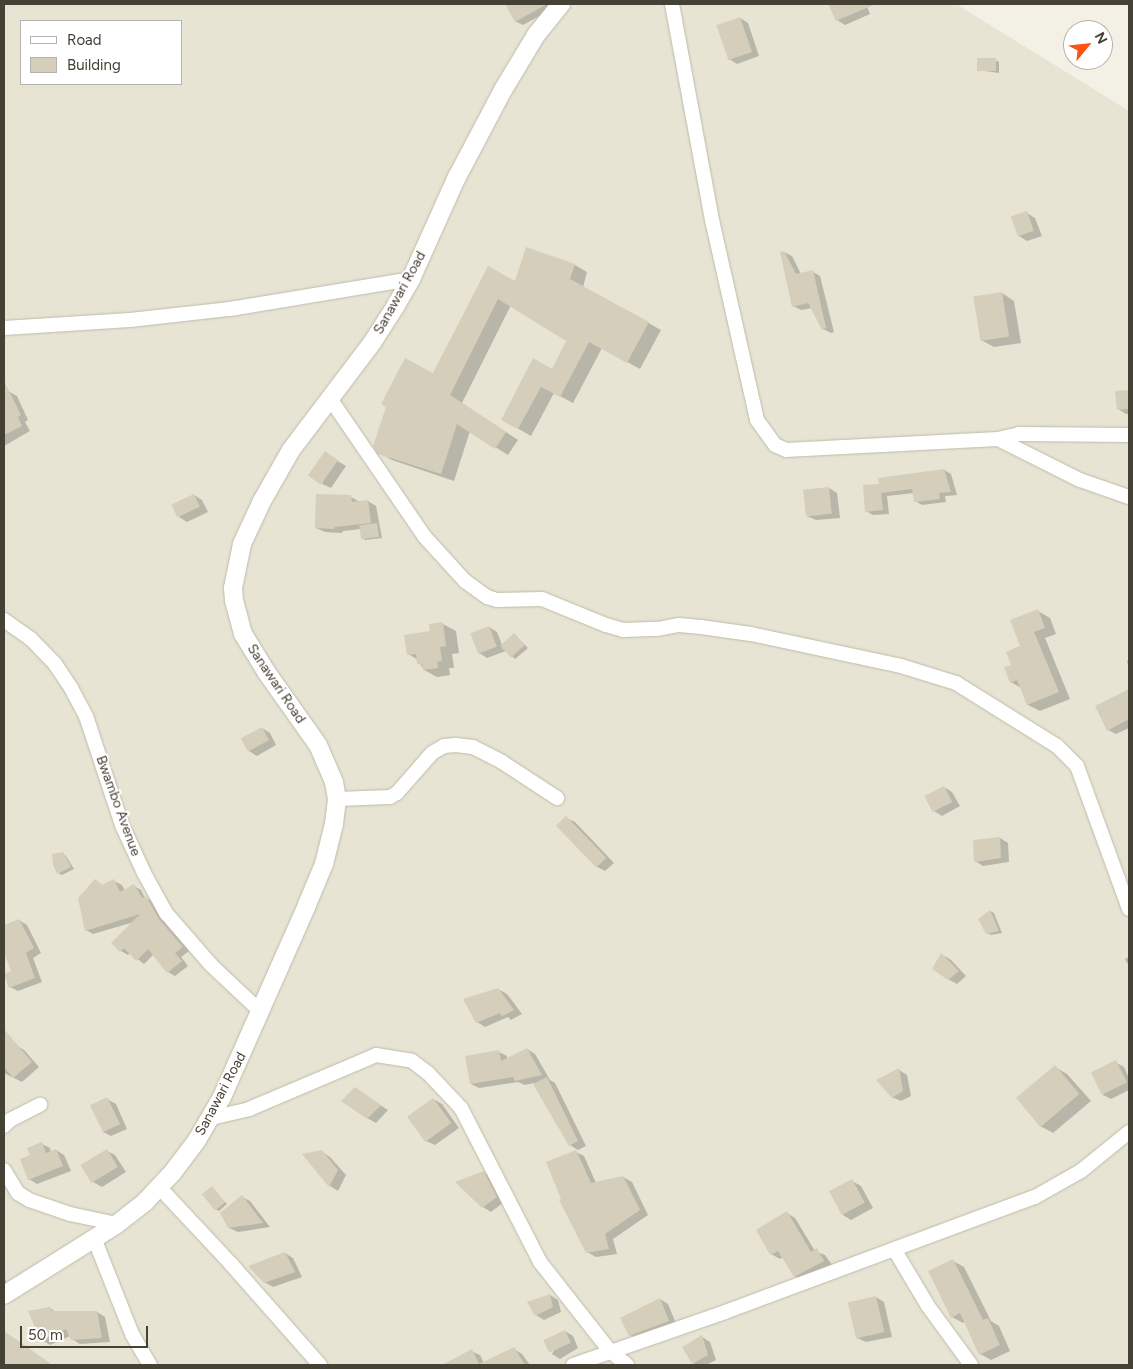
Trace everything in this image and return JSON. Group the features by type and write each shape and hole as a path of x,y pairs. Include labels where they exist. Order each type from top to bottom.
{"street":[{"name":"Sanawari Road","path":"4,1295 117,1224 159,1187 187,1155 222,1098 324,864 334,824 337,798 334,782 322,754 243,634 237,615 233,588 236,564 249,526 291,450 329,397 380,332 411,279 456,179 503,90 536,35 561,4"},
{"path":"672,4 712,220 757,420 775,445 786,450 998,438 1019,434 1129,435"},
{"path":"4,328 130,320 230,309 411,279"},
{"path":"329,397 424,536 465,581 486,597 497,600 542,599 606,626 623,630 658,629 679,625 701,627 751,634 901,666 956,683 1049,741 1070,757 1077,766 1129,910"},
{"path":"998,438 1080,480 1129,497"},
{"name":"Bwambo Avenue","path":"4,620 30,639 55,664 75,695 86,716 122,825 144,873 166,913 211,965 260,1012"},
{"path":"337,798 390,797 397,793 432,753 444,746 456,744 473,747 502,762 557,798"},
{"path":"211,1118 249,1109 376,1055 412,1061 428,1073 461,1108 540,1262 610,1352 627,1365"},
{"path":"4,1126 10,1120 40,1105"},
{"path":"573,1365 724,1312 1035,1197 1081,1171 1129,1132"},
{"path":"4,1170 18,1193 29,1200 70,1214 117,1224"},
{"path":"159,1187 231,1264 320,1365"},
{"path":"94,1238 132,1334 150,1365"},
{"path":"894,1249 928,1306 971,1365"}],"shaded area":[{"path":"4,4 956,4 1129,111 1129,1365 4,1365"}],"building":[{"path":"505,4 547,4 515,22"},
{"path":"828,4 876,4 836,21"},
{"path":"740,17 752,52 728,60 716,25"},
{"path":"977,58 996,58 996,71 977,71"},
{"path":"1027,211 1034,231 1018,236 1011,217"},
{"path":"526,247 575,264 570,279 649,322 627,363 589,342 560,397 541,387 518,429 501,420 533,358 552,369 566,341 498,299 450,395 506,432 495,449 457,424 441,474 378,454 373,446 386,407 381,404 405,358 433,373 488,266 515,281"},
{"path":"784,251 796,274 813,270 826,328 822,330 808,303 792,307 780,252"},
{"path":"1002,292 1009,336 980,341 973,297"},
{"path":"4,381 21,415 18,417 22,426 4,435"},
{"path":"1129,390 1129,409 1117,410 1115,391"},
{"path":"325,451 338,460 321,485 308,476"},
{"path":"944,469 951,492 939,493 940,499 914,502 912,489 881,493 883,510 865,512 863,485 879,484 878,478"},
{"path":"829,487 832,514 806,517 803,490"},
{"path":"194,494 200,507 177,517 171,505"},
{"path":"316,494 351,495 352,502 368,500 371,523 335,527 334,529 315,528"},
{"path":"377,523 379,537 361,539 359,526"},
{"path":"1038,609 1045,628 1034,632 1059,692 1027,705 1017,680 1010,683 1004,667 1011,665 1006,652 1020,646 1010,620"},
{"path":"443,622 446,646 440,647 442,661 437,662 438,668 423,670 422,664 417,664 416,654 407,655 404,635 430,631 429,624"},
{"path":"489,626 497,647 478,654 470,633"},
{"path":"514,633 525,645 511,658 500,646"},
{"path":"1129,689 1129,719 1107,731 1095,706"},
{"path":"262,727 269,740 248,752 241,738"},
{"path":"944,786 952,802 933,812 924,796"},
{"path":"566,816 606,858 596,867 556,826"},
{"path":"1000,837 1001,858 974,862 973,840"},
{"path":"63,852 71,867 57,874 53,865 52,854"},
{"path":"95,879 102,885 114,879 120,892 134,884 142,898 146,896 159,919 183,947 175,953 182,961 167,973 148,949 136,961 124,948 120,952 111,943 140,914 85,931 78,898"},
{"path":"990,910 999,931 986,934 978,919"},
{"path":"19,919 34,948 26,953 35,978 9,988 4,974 11,971 4,952 4,925"},
{"path":"941,953 959,971 948,980 932,969"},
{"path":"498,988 514,1010 502,1016 500,1013 476,1023 463,999"},
{"path":"4,1029 32,1062 13,1078 4,1067"},
{"path":"527,1048 542,1075 515,1081 513,1077 470,1084 465,1056 499,1050 501,1061"},
{"path":"1116,1060 1127,1082 1102,1095 1091,1072"},
{"path":"1055,1065 1079,1094 1040,1127 1016,1098"},
{"path":"899,1068 903,1091 892,1098 876,1080"},
{"path":"547,1077 578,1141 569,1146 533,1084"},
{"path":"355,1087 381,1105 367,1119 341,1101"},
{"path":"107,1097 120,1124 103,1132 90,1105"},
{"path":"433,1098 451,1123 425,1142 407,1117"},
{"path":"42,1142 46,1153 56,1149 63,1166 28,1180 20,1159 30,1155 27,1148"},
{"path":"107,1149 118,1167 91,1183 80,1165"},
{"path":"322,1150 338,1170 329,1187 302,1154"},
{"path":"576,1150 591,1183 623,1176 640,1210 605,1234 609,1249 586,1253 559,1200 561,1199 546,1162"},
{"path":"484,1171 497,1197 482,1208 455,1182"},
{"path":"852,1179 865,1203 842,1215 829,1191"},
{"path":"212,1186 225,1202 215,1211 202,1194"},
{"path":"242,1195 263,1223 228,1228 220,1213"},
{"path":"787,1211 811,1252 817,1248 824,1261 794,1277 778,1251 770,1255 756,1230"},
{"path":"285,1252 295,1272 264,1283 248,1266"},
{"path":"953,1259 983,1320 988,1318 1000,1345 979,1355 960,1313 951,1318 928,1271"},
{"path":"550,1294 553,1307 535,1316 527,1302"},
{"path":"876,1296 884,1332 856,1339 848,1303"},
{"path":"660,1298 669,1321 629,1336 620,1318"},
{"path":"50,1307 52,1311 97,1311 102,1338 71,1340 66,1329 41,1341 28,1311"},
{"path":"565,1330 571,1343 549,1353 543,1340"},
{"path":"4,1331 52,1365 4,1365"},
{"path":"702,1335 708,1355 692,1364 682,1347"},
{"path":"514,1347 525,1365 442,1365 472,1349 479,1364"}]}
